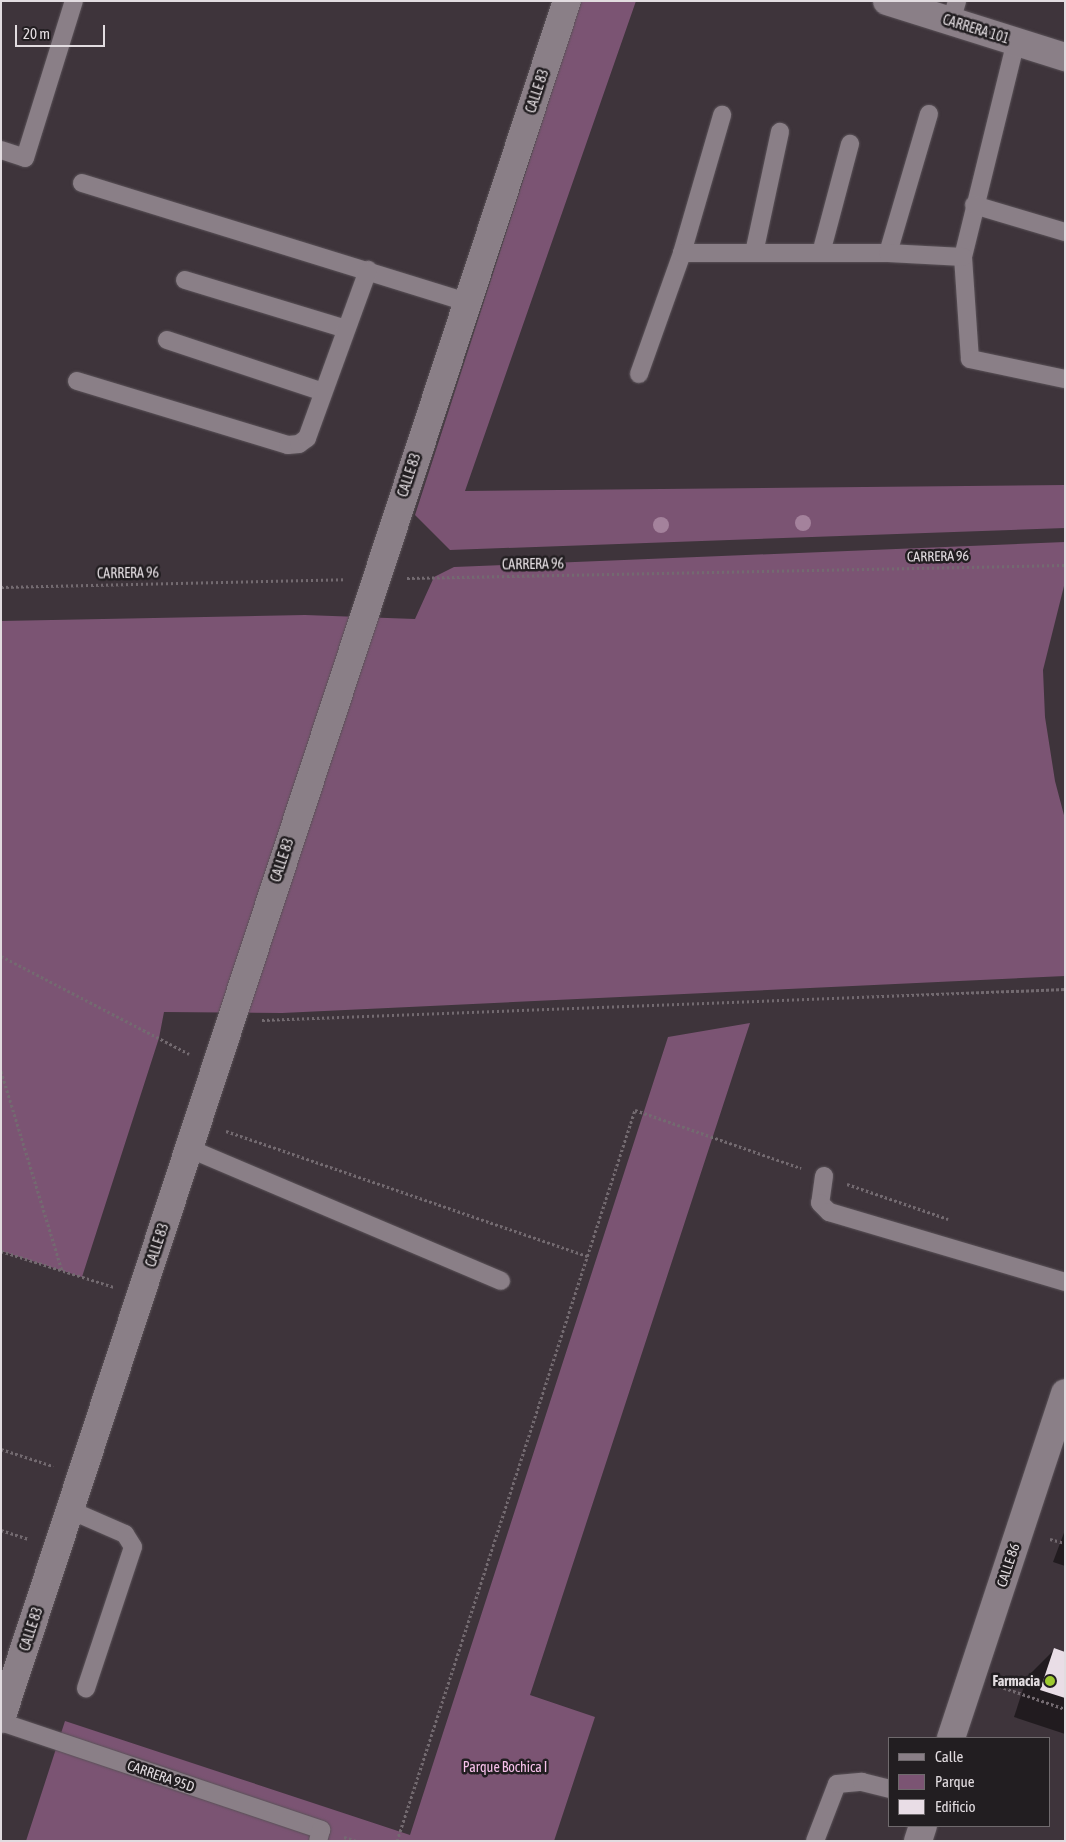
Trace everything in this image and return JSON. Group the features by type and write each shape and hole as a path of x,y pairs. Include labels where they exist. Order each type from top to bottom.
{"street":[{"name":"CALLE 83","path":"1,1720 374,579 567,1"},
{"name":"CARRERA 101","path":"887,1 954,11 1016,41 1065,57"},
{"name":"CALLE 86","path":"952,1737 1065,1393"},
{"path":"918,1841 923,1827"}],"lane":[{"path":"1,150 25,158 74,1"},
{"path":"1016,41 974,205 963,257 970,359 1065,379"},
{"path":"888,253 929,114"},
{"path":"639,374 682,253 722,115"},
{"path":"754,253 780,132"},
{"path":"821,253 850,144"},
{"path":"82,183 467,302"},
{"path":"974,205 1065,232"},
{"path":"682,253 888,253 963,257"},
{"path":"77,381 288,445 299,444 307,438 322,392 368,270"},
{"path":"185,280 346,329"},
{"path":"167,340 322,392"},
{"path":"188,1148 501,1281"},
{"path":"824,1176 820,1203 829,1212 1065,1282"},
{"path":"70,1510 125,1534 133,1547 86,1688"},
{"name":"CARRERA 95D","path":"1,1720 320,1836"},
{"path":"815,1841 837,1784 862,1782 888,1788"}],"path":[{"name":"CARRERA 96","path":"1,587 1065,565"},
{"path":"1,956 214,1068"},
{"path":"229,1022 1065,989"},
{"path":"1,1071 62,1270"},
{"path":"397,1841 589,1257 635,1110"},
{"path":"197,1121 589,1257"},
{"path":"1,1251 140,1296"},
{"path":"1,1449 81,1475"},
{"path":"1050,1539 1065,1544"},
{"path":"999,1686 1065,1709"}],"green space":[{"path":"581,1 636,1 465,491 1065,485 1065,528 450,550 415,515"},
{"path":"1065,542 1065,582 1043,670 1045,717 1055,781 1065,819 1065,976 282,1013 164,1012 159,1038 82,1277 1,1251 1,621 305,615 415,619 434,577 454,567"},
{"name":"Parque Bochica I","path":"750,1023 530,1695 595,1717 554,1841 26,1841 65,1721 410,1835 668,1037"}],"building":[{"path":"1054,1648 1065,1652 1065,1698 1040,1690"}],"place":[{"name":"Farmacia","path":"1050,1681"}]}
